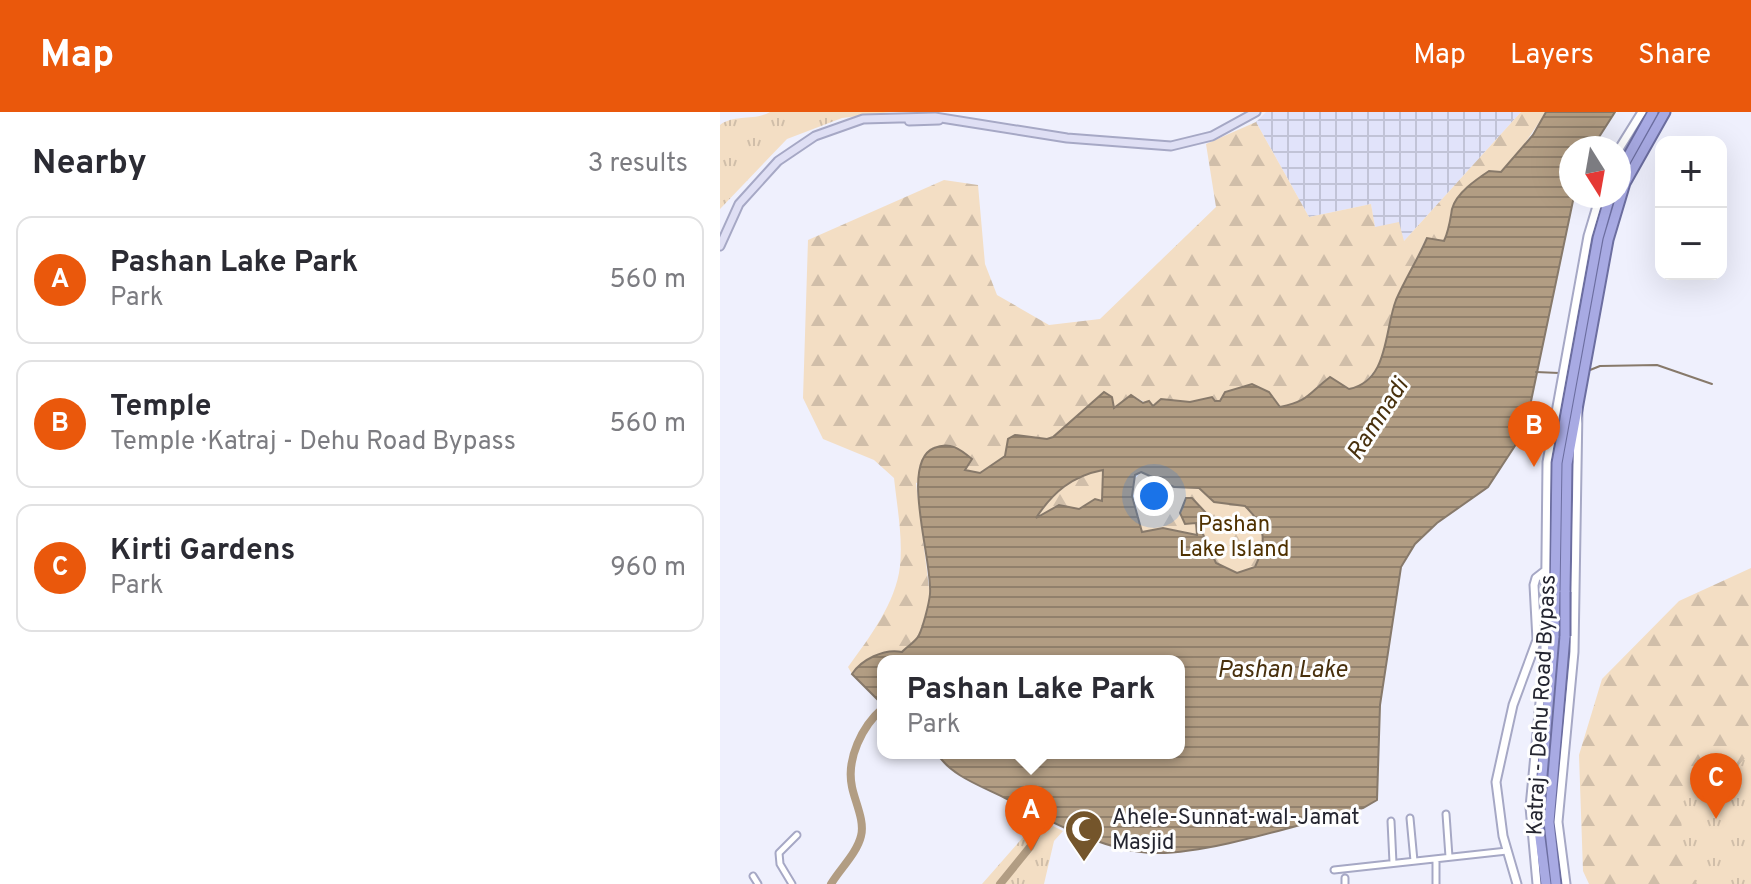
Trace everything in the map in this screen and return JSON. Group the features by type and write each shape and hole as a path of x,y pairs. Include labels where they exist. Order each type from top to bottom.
{"highway":[{"path":"1631,151 1653,112"},
{"name":"Katraj - Dehu Road Bypass","path":"1575,359 1615,212 1638,155 1665,112"},
{"name":"Katraj - Dehu Road Bypass","path":"1560,592 1575,359 1607,208"},
{"name":"Katraj - Dehu Road Bypass","path":"1556,884 1550,791 1560,636 1557,463 1559,420 1571,394"},
{"name":"Katraj - Dehu Road Bypass","path":"1546,884 1535,807 1560,636"}],"main road":[{"path":"720,246 739,204 778,161 815,136 859,122 939,120 1114,143 1171,146 1212,136 1256,112"}],"street":[{"path":"1627,136 1642,112"},
{"path":"1566,884 1554,843 1575,620 1576,464 1581,419 1571,394 1588,236 1596,208"},
{"path":"1537,884 1535,807 1546,619 1547,462 1559,420"},
{"path":"1517,884 1507,851 1496,782 1513,705 1539,632 1534,585 1536,578 1545,571"},
{"path":"1546,619 1575,620"},
{"path":"1529,661 1544,658"},
{"path":"1446,814 1449,857"},
{"path":"1410,818 1414,861"},
{"path":"1391,821 1393,863"},
{"path":"792,884 780,864 779,853 797,835"},
{"path":"1334,870 1507,851"},
{"path":"1436,859 1436,884"},
{"path":"753,876 758,884"}],"shaded area":[{"path":"1266,112 1521,112 1404,241 1375,228 1371,204 1309,217 1256,122"}],"green space":[{"path":"770,112 891,112 842,118 787,139 720,209 720,125"},
{"path":"1521,112 1546,112 1511,164 1452,208 1453,221 1444,241 1426,238 1397,300 1381,364 1361,386 1349,389 1319,385 1302,401 1280,407 1269,392 1252,384 1225,392 1220,401 1212,397 1191,402 1161,399 1152,406 1131,395 1114,408 1112,397 1104,392 1053,437 1015,435 1005,456 979,473 965,470 916,483 930,596 920,635 902,652 874,656 852,674 848,667 880,620 893,593 901,555 899,522 894,478 874,460 823,439 803,398 808,240 944,180 978,185 985,264 997,295 1049,325 1100,319 1216,207 1206,144 1256,122 1309,217 1371,204 1375,227 1399,222 1404,241"},
{"path":"1103,470 1102,501 1094,499 1080,509 1063,507 1035,519 1049,501 1072,481"},
{"name":"Pashan Lake Island","path":"1141,472 1174,487 1199,488 1214,502 1245,506 1261,527 1263,542 1255,567 1237,573 1216,563 1202,532 1207,514 1188,497 1190,522 1198,525 1197,535 1166,528 1142,532 1131,483"},
{"path":"1751,568 1751,884 1589,884 1583,871 1579,755 1602,679 1679,601"},
{"path":"1751,752 1751,884 1697,884 1685,855 1682,802 1736,768"},
{"path":"1039,819 1063,831 1054,841 1044,884 982,884"}],"water":[{"name":"Pashan Lake","path":"1546,112 1615,112 1600,136 1559,136 1559,208 1571,208 1530,406 1520,438 1488,487 1437,523 1415,544 1401,567 1380,705 1377,800 1363,808 1259,836 1203,848 1155,853 1098,841 968,780 950,768 942,759 1185,759 1185,655 878,655 902,652 916,640 926,615 930,579 918,492 924,457 934,448 950,446 972,459 965,470 980,473 1005,456 1008,439 1015,435 1053,437 1104,392 1112,397 1114,408 1131,395 1143,403 1149,401 1153,406 1161,399 1190,402 1212,397 1220,401 1225,392 1252,384 1269,392 1280,407 1303,399 1330,377 1349,389 1362,384 1372,376 1378,365 1396,300 1427,238 1444,241 1454,203 1462,192 1489,171 1501,172 1533,135","holes":["1103,470 1102,501 1095,499 1079,509 1059,505 1036,518 1064,486 1082,476","1141,472 1174,487 1199,488 1214,502 1245,506 1257,520 1263,542 1255,567 1237,573 1216,563 1202,532 1207,514 1192,498 1186,498 1180,513 1185,524 1196,523 1197,535 1163,528 1142,532 1132,496 1135,475"]},
{"name":"Pashan Lake","path":"877,655 877,699 852,674 861,664"}],"waterway":[{"path":"1590,370 1600,366 1657,365 1712,384"},
{"path":"1536,372 1559,373"},
{"name":"Ramnadi","path":"831,884 852,855 861,836 862,824 852,787 851,765 862,734 877,713"},
{"name":"Ramnadi","path":"1000,884 1030,847 1049,809"}],"place":[{"name":"Temple","path":"1534,467"},
{"name":"Kirti Gardens","path":"1716,819"},
{"name":"Pashan Lake Park","path":"1031,851"},
{"name":"Ahele-Sunnat-wal-Jamat Masjid","path":"1084,863"}]}
